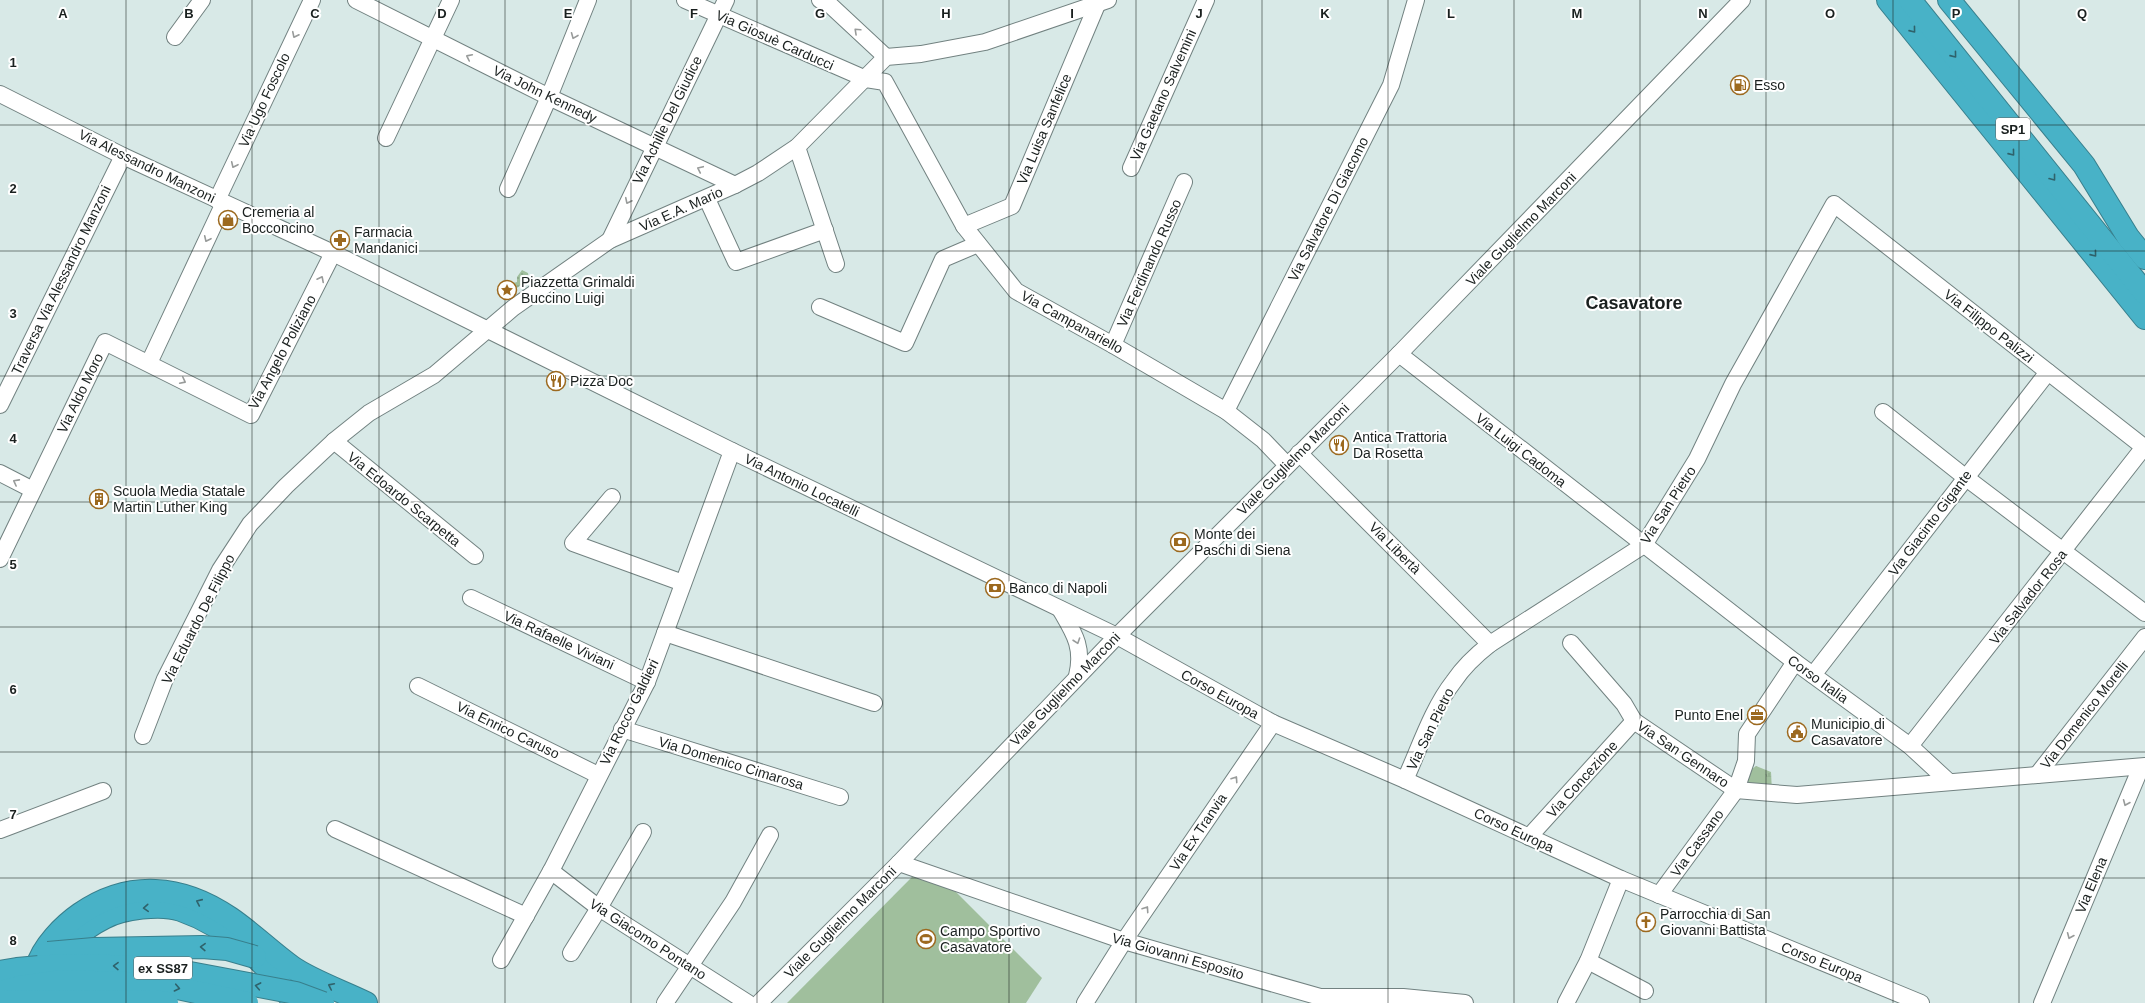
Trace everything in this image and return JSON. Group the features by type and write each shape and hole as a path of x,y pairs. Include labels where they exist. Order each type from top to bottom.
{"highway":[{"path":"1888,0 2145,318"},
{"path":"1949,0 2084,165 2128,237 2145,258"},
{"name":"SP1","path":"1919,1 2128,237"},
{"name":"SP1","path":"1919,1 2114,255 2145,293"},
{"path":"30,1003 30,994 38,962 52,940 66,923 87,909 109,898 133,890 164,891 197,900 230,918 293,968 366,1003"},
{"path":"47,1003 45,995 51,975 59,959 70,943 91,924 116,911 150,907 180,909 212,924 255,957 278,979 294,1003"},
{"path":"0,963 51,952 102,948 202,946 227,949 255,957"},
{"name":"ex SS87","path":"0,972 62,965 158,967 296,993 323,1003"},
{"name":"ex SS87","path":"0,992 20,987 62,981 159,984 247,1003"},
{"path":"0,1002 156,1001 167,1003"}],"street":[{"path":"175,37 202,0"},
{"name":"Via Ugo Foscolo","path":"221,202 312,0"},
{"name":"Via John Kennedy","path":"356,0 549,97 735,185"},
{"path":"386,138 451,0"},
{"path":"508,189 549,97 588,0"},
{"name":"Via Giosuè Carducci","path":"685,0 866,79"},
{"name":"Via Achille Del Giudice","path":"610,240 726,0"},
{"name":"Via Gaetano Salvemini","path":"1130,168 1206,0"},
{"name":"Via Salvatore Di Giacomo","path":"1226,412 1392,85 1416,0"},
{"name":"Viale Guglielmo Marconi","path":"759,1003 899,863 1077,676 1399,354 1742,0"},
{"path":"826,1 886,57 921,54 985,42 1101,1"},
{"name":"Via Luisa Sanfelice","path":"964,226 1012,206 1101,1"},
{"name":"Via E.A. Mario","path":"489,329 513,308 610,240 707,199 758,173 797,147 866,79 886,57"},
{"name":"Via Campanariello","path":"866,79 885,82 964,226 1016,291 1113,345 1226,412 1263,440 1287,465"},
{"name":"Via Alessandro Manzoni","path":"0,94 123,156 333,253 489,329"},
{"path":"797,147 836,264"},
{"name":"Traversa Via Alessandro Manzoni","path":"0,405 123,156"},
{"name":"Via Ferdinando Russo","path":"1113,345 1184,182"},
{"path":"707,199 736,262 825,230"},
{"path":"149,363 221,202"},
{"name":"Via Filippo Palizzi","path":"1834,204 2144,447"},
{"name":"Via San Pietro","path":"1405,780 1438,708 1453,682 1471,659 1490,644 1644,545 1698,459 1733,384 1834,204"},
{"path":"820,306 905,343 943,259 978,244"},
{"name":"Via Angelo Poliziano","path":"149,363 251,415 333,253"},
{"name":"Via Eduardo De Filippo","path":"143,736 165,679 220,570 250,524 286,486 334,441 369,413 434,375 489,329"},
{"name":"Via Antonio Locatelli","path":"489,329 732,451 1117,636"},
{"name":"Via Aldo Moro","path":"0,559 32,490 105,342 149,363"},
{"name":"Via Luigi Cadoma","path":"1399,354 1644,545"},
{"name":"Via Giacinto Gigante","path":"1814,675 1965,477 2048,372"},
{"path":"1883,412 1965,477 2145,613"},
{"name":"Via Edoardo Scarpetta","path":"334,441 474,556"},
{"name":"Via Salvador Rosa","path":"1910,746 2064,552 2144,447"},
{"name":"Via Rocco Galdieri","path":"501,960 551,871 598,775 647,682 732,451"},
{"name":"Via Libertà","path":"1300,453 1490,644"},
{"path":"0,473 32,490"},
{"path":"612,497 573,543 683,583"},
{"name":"Corso Italia","path":"1644,545 1795,662 1910,746 1949,782"},
{"name":"Via Rafaelle Viviani","path":"471,598 647,682"},
{"path":"1060,609 1074,634 1080,649 1081,662 1077,676"},
{"path":"665,633 874,703"},
{"name":"Corso Europa","path":"1117,636 1273,723 1405,780 1621,879 1921,1003"},
{"name":"Via Domenico Morelli","path":"2037,775 2145,636"},
{"name":"Via San Gennaro","path":"1571,643 1624,704 1634,721 1736,790"},
{"name":"Via Cassano","path":"1659,895 1736,790 1746,761 1747,734 1795,662"},
{"name":"Via Enrico Caruso","path":"418,686 598,775"},
{"name":"Via Concezione","path":"1529,837 1634,721"},
{"name":"Via Ex Tranvia","path":"1085,1003 1124,942 1273,723"},
{"name":"Via Domenico Cimarosa","path":"622,729 840,797"},
{"path":"1736,790 1797,795 2143,767"},
{"name":"Via Elena","path":"2042,1003 2143,767"},
{"path":"0,830 103,791"},
{"path":"335,829 526,916"},
{"path":"571,953 643,832"},
{"path":"665,1002 691,967 733,902 770,835"},
{"name":"Via Giovanni Esposito","path":"899,863 1124,942 1319,1000 1466,1003"},
{"name":"Via Giacomo Pontano","path":"551,871 599,908 748,1003"},
{"path":"1566,1003 1588,961 1621,879"},
{"path":"1588,961 1645,991"}],"green space":[{"path":"522,270 528,273 529,280 509,293 505,290 510,284 517,282 517,277"},
{"path":"1756,766 1771,772 1772,792 1743,790 1748,772"},
{"name":"Campo Sportivo Casavatore","path":"912,877 953,889 1042,978 1026,1003 787,1003"}],"place":[{"name":"Esso","path":"1740,85"},
{"name":"Cremeria al Bocconcino","path":"228,220"},
{"name":"Farmacia Mandanici","path":"340,240"},
{"name":"Piazzetta Grimaldi Buccino Luigi","path":"507,290"},
{"name":"Pizza Doc","path":"556,381"},
{"name":"Antica Trattoria Da Rosetta","path":"1339,445"},
{"name":"Scuola Media Statale Martin Luther King","path":"99,499"},
{"name":"Monte dei Paschi di Siena","path":"1180,542"},
{"name":"Banco di Napoli","path":"995,588"},
{"name":"Punto Enel","path":"1757,715"},
{"name":"Municipio di Casavatore","path":"1797,732"},
{"name":"Parrocchia di San Giovanni Battista","path":"1646,922"},
{"name":"Campo Sportivo Casavatore","path":"926,939"}],"district":[{"name":"Casavatore","path":"1634,303"}]}
